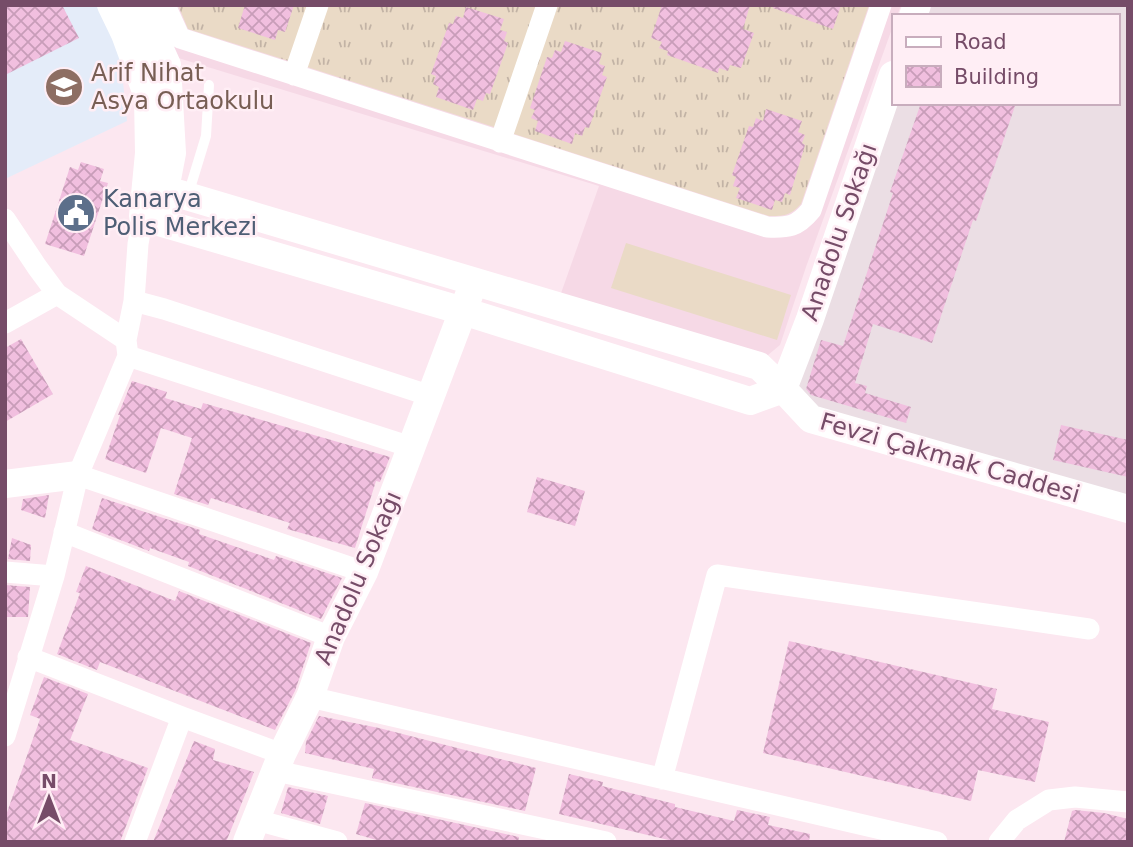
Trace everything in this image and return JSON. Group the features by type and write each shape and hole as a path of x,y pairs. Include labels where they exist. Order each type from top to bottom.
{"street":[{"path":"111,5 125,34 148,97 149,153 166,189 759,366 783,389 750,401 463,311 151,219"},
{"path":"5,736 19,666 54,576 78,475 127,348 138,244 166,189 172,153 167,65 139,5"},
{"path":"165,5 180,38 767,228 783,228 800,222 811,210 881,5"},
{"path":"294,75 318,5"},
{"path":"500,142 547,5"},
{"name":"Anadolu Sokağı","path":"783,389 892,78"},
{"path":"5,219 57,294 127,348 411,447"},
{"name":"Anadolu Sokağı","path":"251,831 310,697 331,637 364,572 474,283"},
{"path":"5,323 57,294"},
{"path":"134,301 431,396"},
{"name":"Fevzi Çakmak Caddesi","path":"783,389 811,419 1128,509"},
{"path":"5,484 78,475 364,572"},
{"path":"64,531 331,637"},
{"path":"5,572 54,576"},
{"path":"662,779 718,575 1089,629"},
{"path":"19,666 182,717 279,763 606,842"},
{"path":"310,697 937,842"},
{"path":"135,842 182,717"},
{"path":"999,842 1017,820 1048,800 1075,797 1128,802"},
{"path":"251,831 337,842"}],"lane":[{"path":"166,189 205,136 209,85"}],"shaded area":[{"name":"Arif Nihat Asya Ortaokulu","path":"5,5 99,5 120,53 127,121 5,179"},
{"path":"153,5 901,5 898,14 892,14 892,29 780,345 768,355 560,296 599,186 175,57"},
{"path":"923,5 1128,5 1128,509 811,419 783,389 892,105 1119,105 1119,14 921,14"}],"green space":[{"path":"178,5 311,5 292,62 188,29"},
{"path":"325,5 539,5 497,128 304,66"},
{"path":"554,5 869,5 801,204 786,214 769,216 511,133"},
{"path":"626,243 791,295 777,340 611,288"}],"building":[{"path":"5,5 62,5 79,38 5,75"},
{"path":"245,5 294,5 285,32 278,30 275,40 238,28"},
{"path":"662,5 750,5 743,29 754,33 741,68 730,65 728,71 719,68 718,73 667,55 668,51 659,48 662,42 651,38"},
{"path":"773,5 841,5 833,29 773,8"},
{"path":"466,7 504,19 500,30 507,32 504,41 508,43 490,94 486,93 483,101 477,99 473,110 436,97 439,87 433,84 436,76 431,74 449,23 453,24 456,16 463,18"},
{"path":"565,41 602,53 599,64 605,66 602,75 607,77 589,128 585,127 582,136 575,133 572,144 535,131 538,121 531,118 535,110 530,108 547,57 552,58 555,50 561,52"},
{"path":"920,105 1015,105 932,343 873,324 855,383 867,386 865,393 911,407 906,423 811,395 806,389 821,340 843,346 893,193 890,192"},
{"path":"766,109 802,121 798,132 805,135 802,143 805,145 790,195 785,193 782,202 775,200 772,210 736,198 740,188 733,186 736,177 732,175 749,126 753,127 756,118 763,121"},
{"name":"Kanarya Polis Merkezi","path":"81,162 104,169 100,181 108,183 84,256 45,244 70,167 78,170"},
{"path":"21,339 53,394 5,422 5,348"},
{"path":"132,381 167,392 165,398 201,409 203,403 390,457 380,482 376,481 355,548 287,529 290,523 211,498 208,505 174,494 192,438 161,428 146,473 105,459 118,415"},
{"path":"1061,425 1128,440 1128,477 1053,460"},
{"path":"537,477 585,491 575,526 527,512"},
{"path":"49,495 45,518 21,510 23,499"},
{"path":"102,498 200,530 199,534 274,560 276,556 342,578 321,619 188,566 189,562 150,548 149,551 92,529"},
{"path":"12,538 31,545 30,561 8,559"},
{"path":"86,566 175,601 179,591 311,643 295,691 275,730 100,662 97,670 57,654 80,593 76,592"},
{"path":"5,585 30,587 28,617 5,617"},
{"path":"789,641 997,689 992,709 1049,722 1035,782 978,770 971,801 763,753"},
{"path":"44,677 88,694 70,740 148,768 120,842 5,842 5,818 40,719 30,715"},
{"path":"319,716 379,728 536,768 525,811 372,778 374,769 305,753 306,742"},
{"path":"194,741 215,749 213,760 254,772 226,842 153,842"},
{"path":"569,774 603,782 602,786 675,804 675,807 734,821 737,810 770,817 768,825 810,834 809,842 677,842 559,814"},
{"path":"288,787 328,796 320,824 281,813"},
{"path":"365,803 519,837 518,842 383,842 356,834"},
{"path":"1072,811 1128,819 1128,842 1064,842"}],"place":[{"name":"Arif Nihat Asya Ortaokulu","path":"64,87"},
{"name":"Kanarya Polis Merkezi","path":"76,213"}]}
